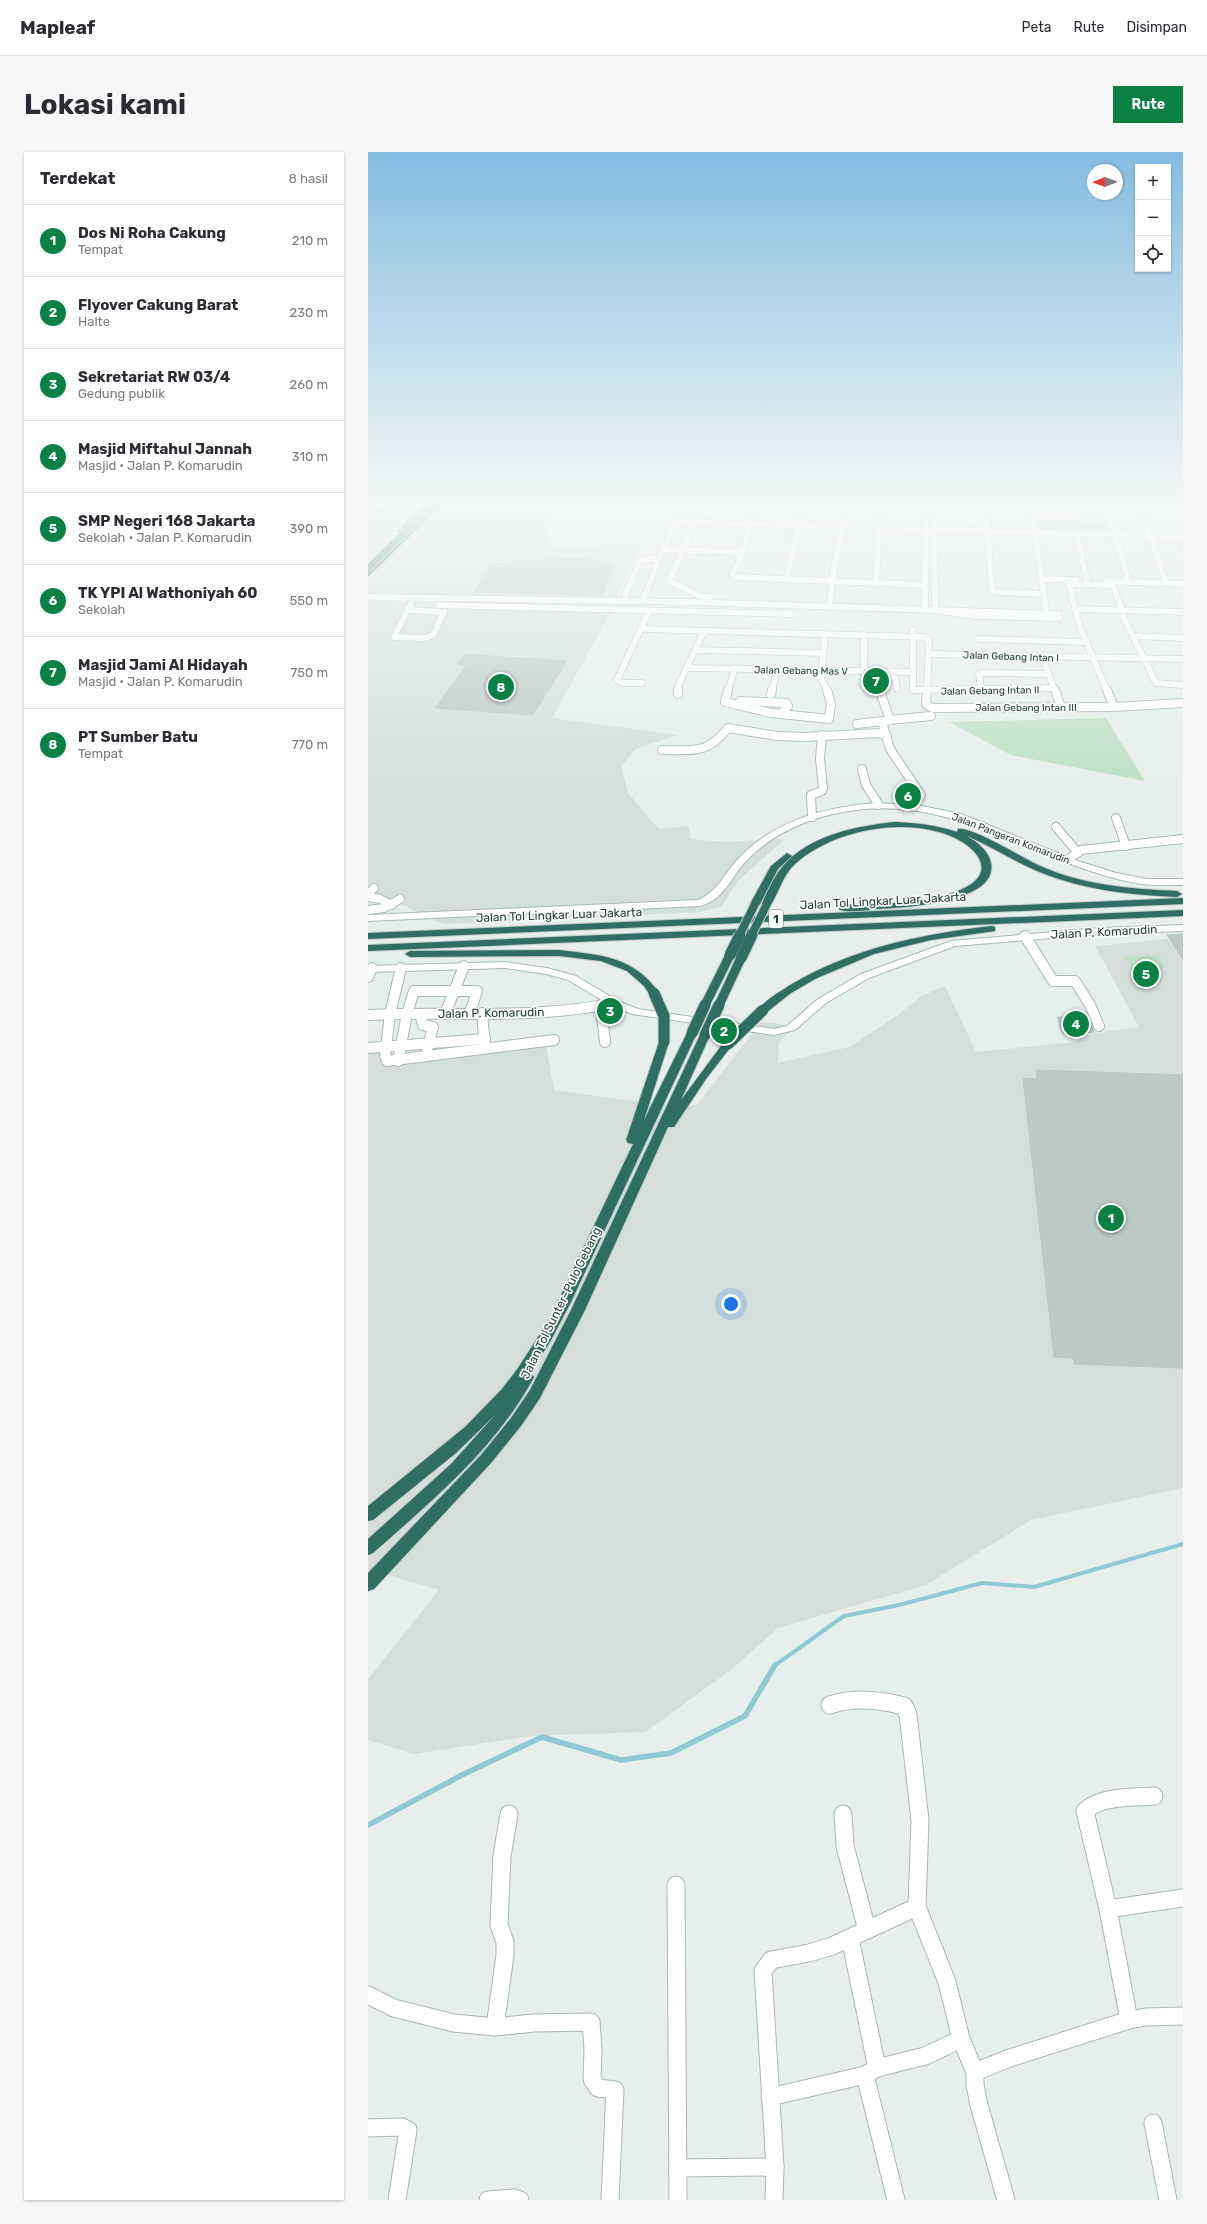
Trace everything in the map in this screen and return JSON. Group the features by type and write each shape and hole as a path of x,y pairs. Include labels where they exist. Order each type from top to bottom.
{"highway":[{"path":"615,1193 705,1005 774,868 783,859 802,846 844,828 895,821 935,824 962,831 980,838 1042,870 1089,885 1128,891 1183,894"},
{"path":"629,926 939,899 960,894 975,886 986,875 988,864 979,848 950,832 916,826 892,826 865,829 833,838 799,856 781,874 766,906 741,958 705,1035 653,1150"},
{"name":"Jalan Tol Lingkar Luar Jakarta","path":"368,936 629,926 1183,900"},
{"path":"653,1150 702,1077 728,1044 762,1010 795,985 831,967 878,950 915,941 975,931 1179,914"},
{"name":"Jalan Tol Lingkar Luar Jakarta","path":"368,948 1179,914"},
{"path":"368,954 533,953 587,956 617,962 631,969 648,984 654,993 664,1016 664,1042 615,1193"},
{"name":"Jalan Tol Sunter–Pulo Gebang","path":"368,1584 486,1459 528,1405 545,1376 578,1310 653,1150"},
{"name":"Jalan Tol Sunter–Pulo Gebang","path":"368,1515 448,1451 505,1395 533,1358 559,1314 615,1193"},
{"path":"368,1548 442,1480 491,1429 520,1389 531,1370 533,1358"}],"street":[{"path":"405,598 830,604 925,607 940,613 962,615 1059,618 1058,614 935,610"},
{"path":"726,598 830,604"},
{"path":"830,604 831,598"},
{"path":"925,598 925,607"},
{"path":"935,598 935,610"},
{"path":"1045,598 1047,614"},
{"path":"1072,598 1086,642 1114,707"},
{"path":"1117,598 1122,613 1156,684 1183,685"},
{"path":"368,603 410,607 441,611 444,613 431,637 394,637 410,607"},
{"path":"410,607 791,614"},
{"path":"642,683 622,683 617,680 627,654 642,629 649,611"},
{"path":"1076,612 1183,612"},
{"path":"1122,613 1183,618"},
{"path":"642,629 825,635 913,633 928,638 928,691 912,689 913,633"},
{"path":"678,694 678,686 697,650 704,632"},
{"path":"725,702 781,714 829,719 830,703 826,685 822,679 825,635"},
{"path":"864,635 864,671 892,677 896,680 897,689"},
{"path":"980,655 978,635 1086,642"},
{"path":"1133,636 1183,638"},
{"path":"697,650 823,653"},
{"path":"1142,655 1183,653"},
{"name":"Jalan Gebang Intan I","path":"929,654 1093,658 1142,655"},
{"path":"1142,655 1183,659"},
{"path":"1042,656 1052,688 1061,707"},
{"name":"Jalan Gebang Mas V","path":"688,668 913,672"},
{"path":"725,702 735,668"},
{"path":"771,694 777,670"},
{"path":"981,689 979,674 982,673 1047,674"},
{"name":"Jalan Gebang Intan II","path":"928,691 1052,688"},
{"path":"882,691 887,721 887,742 896,759 921,795 913,807"},
{"name":"Jalan Gebang Intan III","path":"928,691 926,704 929,707 938,708 1114,707 1183,704"},
{"path":"725,702 786,703 788,706 781,714"},
{"path":"857,724 918,716 931,716"},
{"path":"662,750 701,750 721,737 728,728 776,736 804,737 878,733 887,736"},
{"path":"812,817 810,804 811,795 822,791 823,788 820,759 822,735"},
{"path":"862,769 866,785 879,805"},
{"name":"Jalan Pangeran Komarudin","path":"368,918 700,904 712,898 720,891 742,860 762,842 789,825 812,817 848,808 879,805 913,807 965,818 1067,860 1100,871 1136,880 1183,882"},
{"path":"1116,818 1126,846"},
{"path":"1056,827 1078,853"},
{"path":"1067,860 1078,853 1089,849 1183,839"},
{"path":"370,895 392,905"},
{"path":"368,910 392,905 400,899"},
{"name":"Jalan P. Komarudin","path":"368,1015 536,1013 601,1006 614,1002 636,1012 774,1032 791,1028 822,1001 855,982 912,957 954,944 1025,936 1183,928"},
{"path":"1025,936 1053,981 1075,980 1090,1005 1098,1026"},
{"path":"445,1014 456,990 464,966"},
{"path":"369,971 401,968 512,966 547,971 583,983 614,1002"},
{"path":"401,968 390,1014 385,1060 398,1061 445,1055 485,1044"},
{"path":"398,1061 407,1014 414,991 456,990 477,992 470,1013"},
{"path":"601,1006 605,1042"},
{"path":"482,1013 485,1044"},
{"path":"420,1014 423,1025 433,1027 427,1044 426,1057"},
{"path":"368,1048 427,1044 446,1041 485,1044 554,1040"},
{"path":"445,1055 446,1041"},
{"path":"830,1705 838,1702 892,1702 904,1706 908,1714 920,1820 917,1907 947,1982 961,2039 975,2072 975,2085 979,2105 1006,2200"},
{"path":"1129,2020 1108,1910 1085,1811 1092,1805 1115,1800 1154,1796"},
{"path":"495,2027 505,1955 505,1942 499,1925 502,1856 509,1814"},
{"path":"843,1814 845,1846 868,1930"},
{"path":"676,1885 678,2200"},
{"path":"1108,1910 1183,1898"},
{"path":"774,2200 775,2167 762,1980 763,1971 771,1960 809,1953 850,1938 917,1907"},
{"path":"850,1938 871,2072 896,2200"},
{"path":"368,1996 394,2008 454,2023 495,2027 534,2022 591,2022 593,2051 591,2080 596,2088 603,2091 615,2090 610,2200"},
{"path":"975,2072 1007,2059 1093,2033 1129,2020 1146,2017 1183,2016"},
{"path":"770,2097 871,2072 925,2056 961,2039"},
{"path":"1153,2123 1168,2200"},
{"path":"368,2128 402,2127 408,2130 397,2200"},
{"path":"678,2168 736,2166 775,2167"},
{"path":"488,2200 514,2198 520,2200"}],"shaded area":[{"path":"545,598 616,598 615,599"},
{"path":"368,601 614,607 552,718 678,735 635,749 621,767 628,793 659,829 688,826 691,839 723,842 785,839 738,881 722,906 700,912 444,924 368,889"},
{"path":"1168,939 1183,962 1183,1488 1031,1520 926,1585 778,1628 731,1670 645,1732 532,1736 414,1754 368,1740 368,1679 439,1590 368,1569 368,1046 381,1045 381,1058 545,1039 554,1090 625,1100 696,1106 761,1022 796,1026 779,1042 778,1063 849,1047 898,1015 920,997 945,986 976,1052 1074,1042 1096,1033 1139,1027 1095,946"}],"green space":[{"path":"1106,718 1145,781 1011,755 949,722"},
{"path":"1159,955 1165,968 1131,970 1125,957"}],"building":[{"path":"464,655 567,661 533,715 435,708 467,665 457,664"},
{"path":"1183,934 1183,960 1167,935"},
{"path":"1088,1016 1094,1032 1063,1034 1057,1017"},
{"path":"1036,1070 1183,1075 1183,1368 1074,1364 1073,1358 1054,1357 1023,1078 1037,1079"}],"waterway":[{"path":"775,1665 844,1616 899,1605 982,1583 1034,1587 1183,1544"},
{"path":"368,1825 462,1775 542,1737 621,1760 671,1753 745,1716 775,1665"}],"place":[{"name":"Masjid Jami Al Hidayah","path":"876,681"},
{"name":"PT Sumber Batu","path":"501,687"},
{"name":"TK YPI Al Wathoniyah 60","path":"908,796"},
{"name":"SMP Negeri 168 Jakarta","path":"1146,974"},
{"name":"Sekretariat RW 03/4","path":"610,1011"},
{"name":"Masjid Miftahul Jannah","path":"1076,1024"},
{"name":"Flyover Cakung Barat","path":"724,1031"},
{"name":"Dos Ni Roha Cakung","path":"1111,1218"}]}
